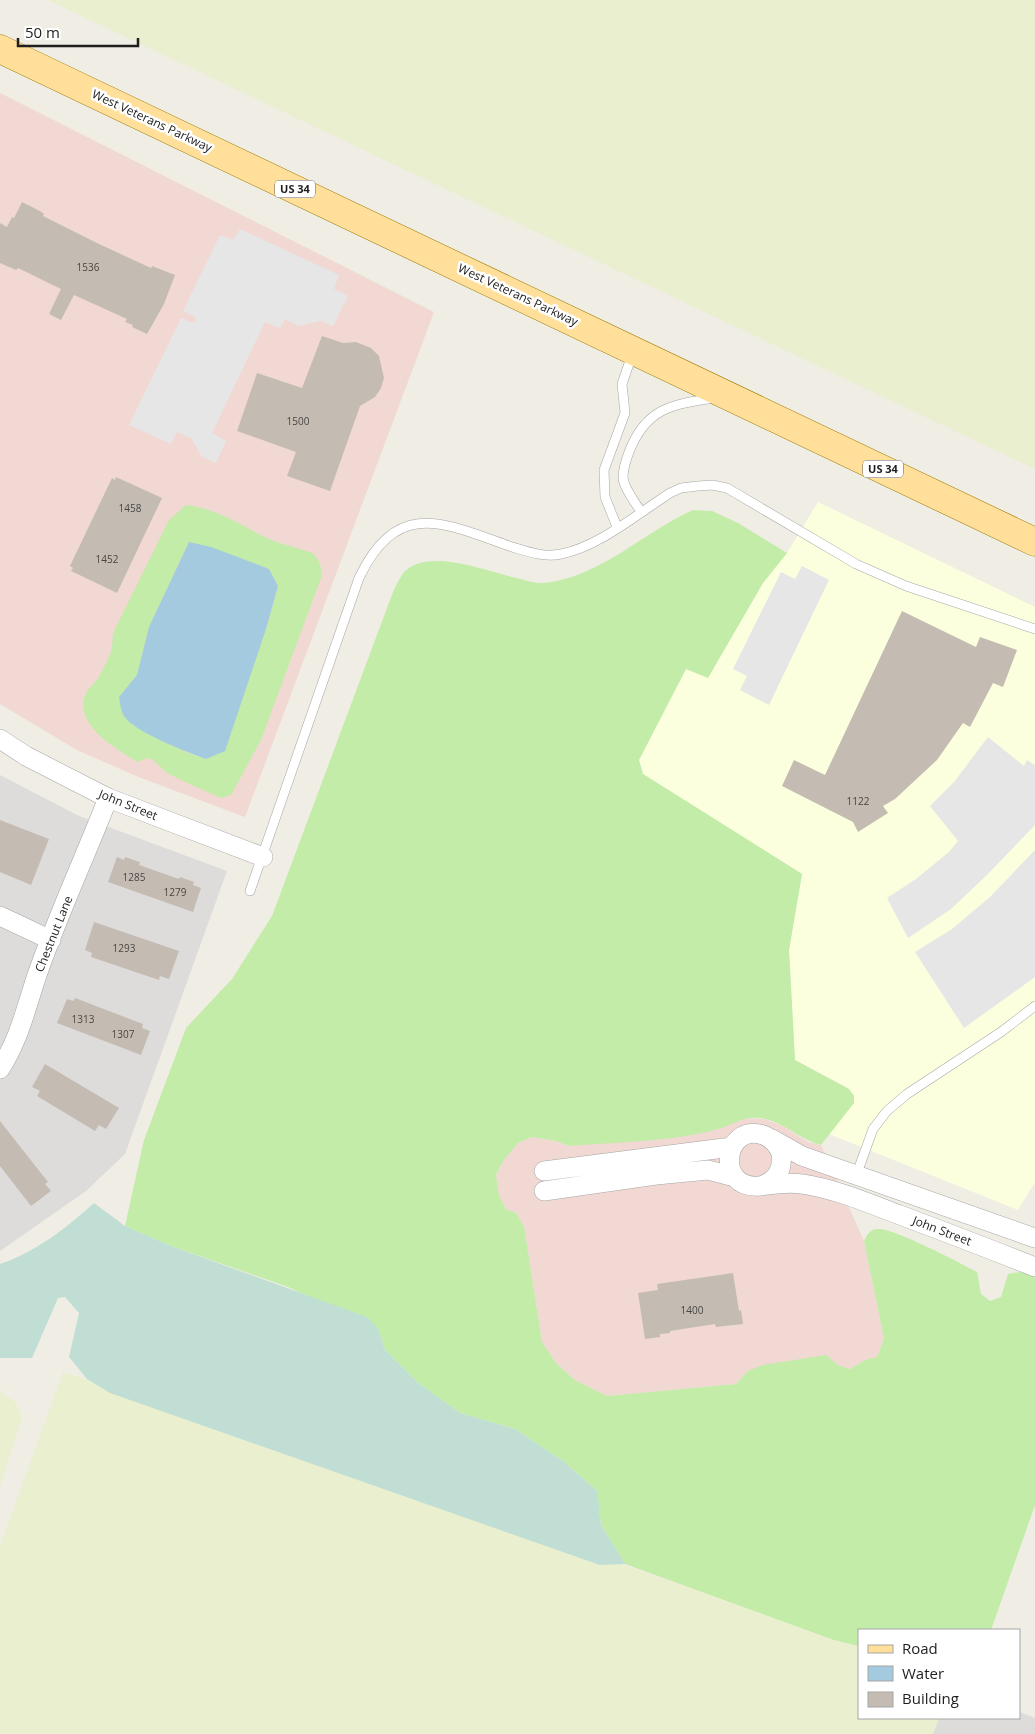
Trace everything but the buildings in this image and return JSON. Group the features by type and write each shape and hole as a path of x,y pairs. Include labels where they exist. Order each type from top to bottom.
{"main road":[{"name":"West Veterans Parkway","path":"0,49 1035,542"}],"street":[{"name":"John Street","path":"0,739 26,756 108,798 263,857"},
{"name":"Chestnut Lane","path":"0,1069 11,1053 20,1032 37,974 108,798"},
{"path":"0,916 51,940"},
{"path":"544,1190 656,1174 708,1170 735,1177 743,1184 753,1186 764,1185 775,1178 782,1159 778,1146 768,1137 758,1133 748,1134 739,1139 732,1147 729,1162 735,1177"},
{"name":"John Street","path":"768,1137 802,1156 1035,1238"},
{"path":"544,1171 732,1147"},
{"path":"848,1196 856,1176"},
{"name":"John Street","path":"764,1185 800,1183 848,1196 1035,1267"}],"lane":[{"path":"618,527 605,497 604,470 625,413 622,384 634,350"},
{"path":"641,512 623,480 624,465 645,421 662,411 687,402 730,396"},
{"path":"250,890 359,578 368,560 380,543 395,532 412,525 430,522 451,525 542,555 560,555 589,544 680,488 712,485 727,488 856,564 906,586 1035,629"},
{"path":"856,1176 873,1128 887,1111 907,1094 1001,1032 1035,1006"}],"shaded area":[{"path":"48,0 1035,0 1035,469"},
{"path":"0,93 434,312 245,817 136,776 77,750 0,704"},
{"path":"240,229 339,275 334,289 348,296 333,326 321,321 298,326 285,319 280,328 265,322 212,433 226,441 216,463 202,457 191,438 177,432 171,444 129,425 181,318 192,323 196,321 195,317 183,311 220,235 233,240"},
{"path":"818,502 1035,607 1035,1182 1018,1210 829,1134 846,1110 854,1103 849,1089 795,1060 789,950 802,874 643,774 639,760 686,669 708,677 763,583 787,553"},
{"path":"802,566 829,580 769,705 740,690 747,676 733,669 781,572 795,579"},
{"path":"988,737 1024,766 1027,760 1035,765 1035,825 951,909 908,938 887,898 916,879 949,852 958,841 930,806 954,782"},
{"path":"0,775 79,816 227,871 125,1154 86,1191 0,1251"},
{"path":"1035,850 1035,977 964,1028 915,952 952,929 990,897"},
{"path":"741,1118 764,1119 783,1126 808,1142 821,1145 864,1241 884,1339 877,1357 865,1360 850,1369 838,1365 826,1356 748,1371 736,1384 607,1396 575,1380 556,1363 542,1342 524,1226 516,1213 506,1209 499,1196 496,1176 504,1160 518,1143 532,1137 556,1141 569,1146 720,1128"},
{"path":"94,1203 125,1226 171,1246 367,1317 378,1329 385,1350 418,1383 460,1413 515,1429 563,1461 597,1491 601,1525 625,1564 600,1565 110,1393 87,1379 69,1357 79,1313 65,1297 58,1298 32,1358 0,1358 0,1264 38,1246"},
{"path":"63,1372 858,1646 858,1719 939,1719 933,1734 0,1734 0,1546"},
{"path":"0,1391 16,1403 22,1418 0,1486"},
{"path":"1020,1712 1035,1718 1035,1734 933,1734 939,1719 1020,1719"}],"green space":[{"path":"186,505 206,509 224,516 266,538 312,553 319,561 321,567 321,578 261,740 231,795 221,798 167,773 153,760 147,758 138,762 119,750 99,735 91,725 85,715 83,705 86,693 99,678 107,661 114,631 169,520","holes":["189,542 269,569 278,586 266,629 206,759 186,752 132,725 119,697 137,675 149,627"]},
{"path":"693,510 712,511 738,523 787,553 763,583 708,678 686,669 639,760 643,774 802,874 789,950 795,1060 849,1089 854,1096 854,1103 821,1145 807,1140 773,1121 758,1118 746,1119 718,1129 682,1137 644,1141 569,1146 556,1141 532,1137 518,1143 504,1160 496,1175 499,1196 506,1209 516,1213 524,1226 542,1342 556,1363 575,1380 607,1396 736,1384 748,1371 763,1365 826,1355 838,1365 850,1369 865,1360 877,1357 884,1339 864,1241 869,1233 875,1229 898,1234 977,1272 981,1294 990,1301 1001,1297 1008,1274 1020,1272 1035,1276 1035,1505 991,1629 858,1629 858,1646 834,1640 625,1564 601,1525 597,1491 563,1461 515,1429 460,1413 418,1383 385,1350 378,1329 288,1287 171,1246 125,1226 144,1140 186,1028 232,979 272,916 393,592 404,572 415,565 443,561 459,563 538,583 565,579 603,563 674,519"}],"water":[{"path":"189,542 211,547 269,569 278,586 266,629 225,751 206,759 162,741 138,728 124,716 119,697 137,675 149,627"}]}
